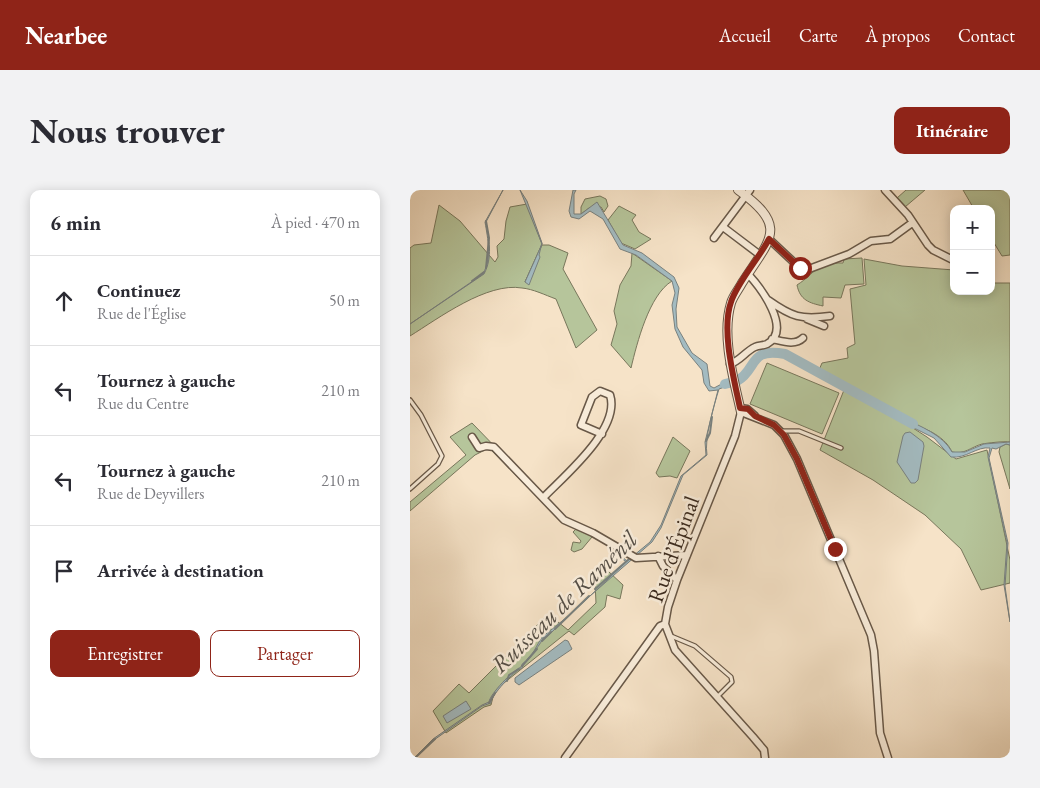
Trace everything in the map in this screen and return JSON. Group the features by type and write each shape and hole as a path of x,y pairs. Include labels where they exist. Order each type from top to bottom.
{"street":[{"path":"885,190 933,250 950,258"},
{"path":"714,238 723,227 744,192 771,222 769,239 731,301 729,324 730,364 740,410 748,409 755,416 774,425 781,431 797,459 871,635 874,651 880,733 888,758"},
{"path":"769,239 800,268 809,269 849,254 871,241 890,239 912,223"},
{"path":"723,227 760,255"},
{"path":"730,364 737,362 755,347 766,344 772,339 777,323 767,299 748,274"},
{"path":"767,299 786,312 824,326"},
{"path":"806,319 830,316"},
{"path":"772,339 792,343 800,342 803,338"},
{"path":"543,498 593,448 602,434 613,404 610,395 600,391 592,397 581,425 602,434"},
{"name":"Rue d’Épinal","path":"740,410 735,436 677,580 668,607 665,624 668,636 675,650 764,750 765,758"},
{"path":"472,437 479,448 486,446 494,448 564,520 593,533 633,557 687,556"},
{"path":"658,556 663,566 677,580"},
{"path":"565,758 660,626 665,624"}],"lane":[{"path":"410,400 421,415 442,456 438,464 410,489"},
{"path":"781,431 799,431 841,448"},
{"path":"668,636 694,646 731,677 732,682 717,698"}],"green space":[{"path":"906,190 925,190 905,207 897,198"},
{"path":"963,190 1010,190 1010,255 1002,256 995,245 995,205 972,205"},
{"path":"600,196 606,199 608,206 604,212 601,207 589,208 581,214 581,207 585,199"},
{"path":"527,204 542,244 525,282 542,245 549,245 568,253 563,269 597,330 576,348 556,299 522,288 508,288 494,290 464,303 410,336 410,248 414,245 431,243 439,205 460,221 495,262 498,257 497,246 504,239 510,207"},
{"path":"619,206 636,215 632,220 639,232 651,239 635,249 621,243 608,220"},
{"path":"632,253 672,281 657,297 645,320 631,368 611,345 617,324 614,311 620,285 631,266"},
{"path":"862,258 864,284 845,285 841,298 823,297 823,306 809,302 800,294 797,285 821,266 843,263 844,259"},
{"path":"864,259 902,266 950,270 950,295 995,295 995,283 1010,283 1010,442 982,444 964,452 956,453 952,452 943,440 931,432 902,421 956,459 987,450 1010,560 1010,583 981,590 961,549 925,515 873,480 820,450 844,390 859,398 858,393 819,370 822,363 848,358 847,348 855,344 850,289 866,285"},
{"path":"767,363 839,393 822,434 750,404"},
{"path":"472,423 566,520 592,537 582,549 574,552 571,550 573,542 580,543 581,541 573,532 577,528 557,517 491,450 487,449 475,455 410,511 410,502 466,455 450,437"},
{"path":"673,437 690,451 677,478 670,476 659,477 656,473"},
{"path":"1006,444 1010,445 1010,489 999,452 1000,447"},
{"path":"608,571 623,585 620,599 607,595 605,607 574,635 569,631 565,634 499,687 491,705 484,707 446,733 433,711 459,684 469,693 548,614 568,630 596,603 595,582"}],"water":[{"path":"503,190 486,222 489,241 489,261 484,274 410,324 483,274 488,261 485,222"},
{"path":"520,190 527,201 542,244"},
{"path":"573,190 576,190 574,194 574,214 581,214 597,202 623,245 642,253 674,277 679,288 676,309 677,327 692,353 707,364 710,386 714,388 729,380 730,385 719,389 714,406 718,390 709,391 704,383 702,370 683,347 675,329 672,305 675,293 672,281 636,255 620,249 603,219 590,211 579,219 571,217 569,211"},
{"path":"541,245 540,257 529,285 525,282"},
{"path":"903,418 937,436 952,452 965,452 984,444 1010,442 1010,445 1006,444 996,449 992,448 989,458 1008,543 1005,586 1010,622 1004,585 1007,543 988,457 990,448 951,457 934,438 902,422"},
{"path":"710,422 706,448 707,455 683,475 661,528 652,542 591,595 626,562 599,538 627,561 650,542 661,525 681,476 706,455 705,442"},
{"path":"910,432 923,442 924,446 918,480 915,483 911,483 897,462 903,436 905,433"},
{"path":"568,616 548,636 543,638 533,652 543,636"},
{"path":"565,640 568,641 572,649 519,685 515,682 515,678"},
{"path":"526,661 522,668 499,689 491,703 482,706 434,740 414,758 433,739 482,705 489,702 502,683"},
{"path":"466,701 471,709 447,723 443,716"}],"waterway":[{"path":"486,221 489,238 486,268"},
{"path":"472,281 484,272"},
{"path":"725,384 737,381 744,376 759,356 773,353 785,354 913,424"},
{"name":"Ruisseau de Raménil","path":"706,441 710,433 712,417"},
{"name":"Ruisseau de Raménil","path":"595,589 629,559"},
{"name":"Ruisseau de Raménil","path":"555,629 589,596"},
{"name":"Ruisseau de Raménil","path":"542,641 551,632"},
{"name":"Ruisseau de Raménil","path":"522,666 537,649"},
{"name":"Ruisseau de Raménil","path":"507,681 509,675 519,669"},
{"name":"Ruisseau de Raménil","path":"489,703 495,693"},
{"name":"Ruisseau de Raménil","path":"415,758 435,739"}],"route":[{"path":"800,268 769,239 731,301 729,311 730,364 740,408 748,409 755,416 774,425 784,435 797,459 835,549"}]}
